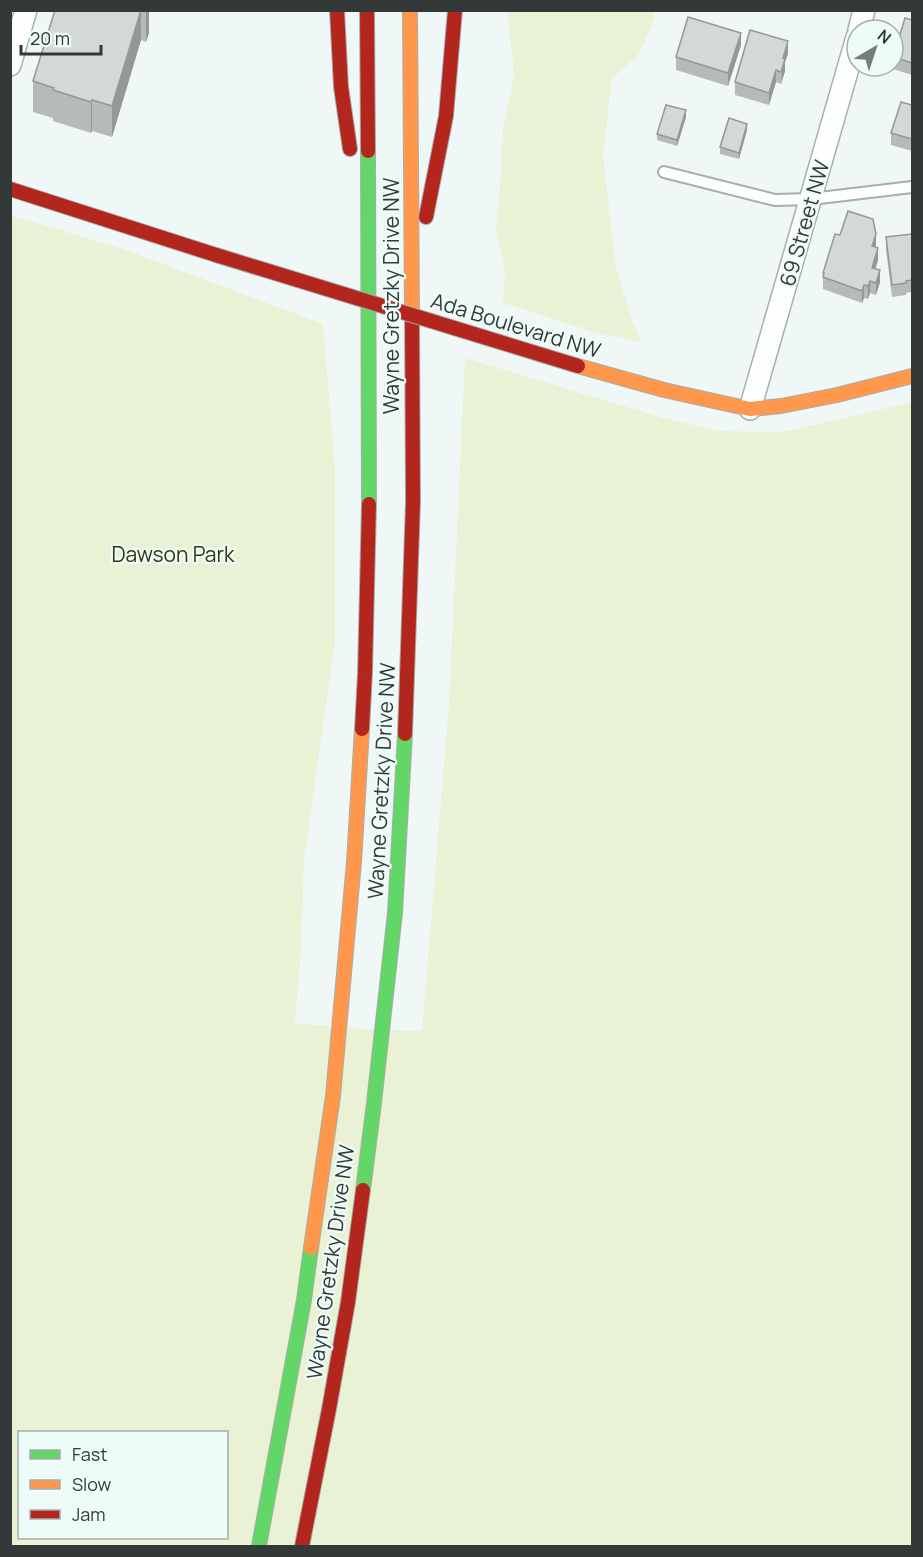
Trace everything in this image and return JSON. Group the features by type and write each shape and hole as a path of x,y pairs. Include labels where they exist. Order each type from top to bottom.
{"main road":[{"path":"337,10 341,87 352,165"},
{"name":"Wayne Gretzky Drive NW","path":"259,1546 304,1300 333,1096 354,862 363,729 369,500 367,10"},
{"name":"Wayne Gretzky Drive NW","path":"302,1546 348,1302 375,1102 395,913 407,704 413,502 410,10"},
{"path":"413,287 446,116 455,10"},
{"path":"355,188 368,278"},
{"name":"Ada Boulevard NW","path":"10,189 578,366 664,390 750,409 837,395 912,376"}],"street":[{"path":"10,65 27,10"},
{"name":"69 Street NW","path":"750,409 845,78"}],"lane":[{"path":"664,172 775,200 811,199 912,187"}],"green space":[{"path":"509,11 653,11 655,18 638,56 612,78 603,155 616,267 641,342 597,333 503,303 505,273 496,228 503,129 514,75"},
{"name":"Dawson Park","path":"10,215 126,250 323,324 335,468 335,641 304,861 301,949 295,1023 422,1031 449,704 465,358 660,417 719,431 782,432 912,402 912,1546 11,1546"}],"building":[{"path":"55,10 141,10 112,106 53,90 54,88 33,81"},
{"path":"688,17 741,33 728,73 676,57"},
{"path":"905,18 912,20 912,63 905,61"},
{"path":"750,30 788,41 781,72 776,70 769,93 735,82"},
{"path":"901,102 912,105 912,139 891,133"},
{"path":"666,105 686,110 677,140 657,134"},
{"path":"729,118 747,124 739,153 720,147"},
{"path":"848,211 873,219 876,234 872,246 878,248 872,268 880,270 876,283 870,281 868,286 864,285 862,291 823,277 835,234 840,235"},
{"path":"912,234 912,280 892,285 886,237"}],"traffic: fast":[{"path":"368,151 369,504"},
{"path":"363,1190 395,913 405,734"},
{"path":"259,1546 304,1300 311,1248"}],"traffic: slow":[{"path":"410,10 412,316"},
{"path":"578,366 664,390 750,409 781,406 837,395 912,376"},
{"path":"311,1248 333,1096 354,862 362,729"}],"traffic: jam":[{"path":"337,10 341,87 350,149"},
{"path":"367,10 368,151"},
{"path":"426,217 446,116 455,10"},
{"path":"10,189 216,255"},
{"path":"216,255 578,366"},
{"path":"405,734 413,502 412,316"},
{"path":"362,729 369,504"},
{"path":"302,1546 348,1302 363,1190"}]}
